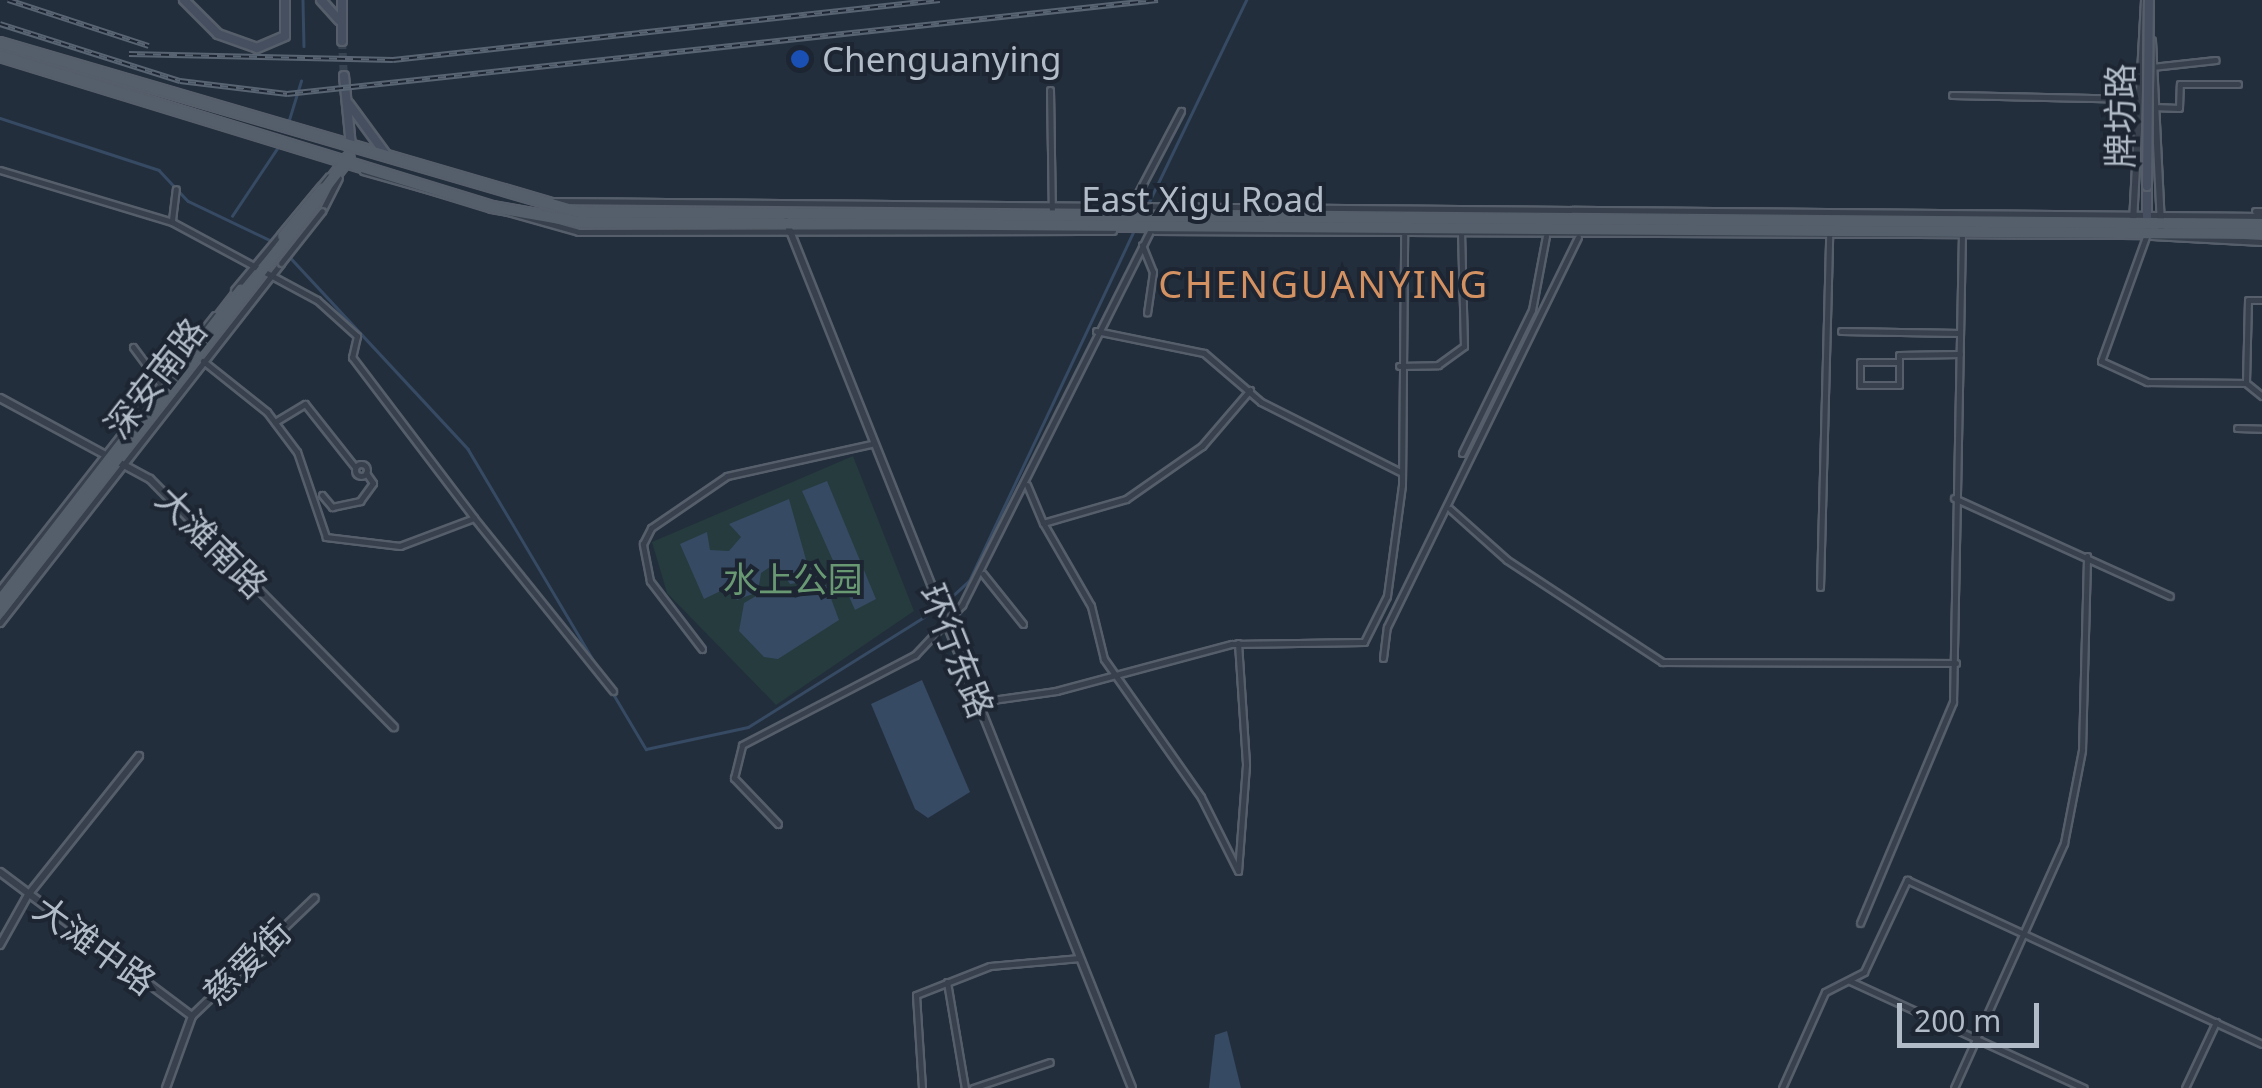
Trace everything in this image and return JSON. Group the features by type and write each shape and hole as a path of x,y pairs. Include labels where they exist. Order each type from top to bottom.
{"main road":[{"path":"184,0 218,34 257,48 284,36 285,0"},
{"path":"321,0 338,20"},
{"path":"342,0 338,20 342,41"},
{"name":"牌坊路","path":"2147,223 2148,0"},
{"path":"0,43 273,133"},
{"path":"0,56 273,133"},
{"path":"344,76 349,156"},
{"path":"348,104 387,156"},
{"path":"311,142 349,121"},
{"name":"East Xigu Road","path":"273,133 311,142 492,207 578,222 786,218"},
{"name":"East Xigu Road","path":"311,142 349,156 387,156 453,182 579,212 967,220 1052,216 1404,230 1830,234 2161,223"},
{"name":"深安南路","path":"0,612 349,156"},
{"path":"2161,223 2260,215"},
{"name":"East Xigu Road","path":"1152,222 1967,231"},
{"path":"2161,223 2262,238"},
{"name":"深安南路","path":"0,600 117,456 162,386 258,274"}],"street":[{"path":"2133,224 2152,67 2148,0"},
{"path":"778,824 734,778 742,745 914,655 983,574 1096,330 1152,222 2161,223 2149,101 2148,0"},
{"path":"2152,67 2216,60"},
{"path":"1952,95 2149,101 2179,108 2180,84 2238,84"},
{"path":"786,218 1052,216 1050,90"},
{"path":"786,218 1127,219 1182,111"},
{"path":"0,170 172,222 258,274 316,300 357,336 352,357 612,691"},
{"path":"172,222 176,188"},
{"name":"环行东路","path":"786,218 871,444 1132,1088"},
{"path":"1860,924 1938,748 1956,663 1954,498 1967,231 2130,241 2147,223"},
{"path":"2147,223 2160,241 2262,238"},
{"path":"2147,223 2101,361 2146,382 2246,383 2262,396"},
{"path":"978,702 1056,692 1118,670 1238,643 1364,642 1386,596 1401,473 1399,366 1404,230 1461,234 1546,232 1532,310 1462,453"},
{"path":"1384,658 1388,627 1450,509 1579,232"},
{"path":"1399,366 1438,365 1464,346 1461,234"},
{"path":"1820,587 1830,234"},
{"path":"1142,245 1153,272 1147,313"},
{"name":"深安南路","path":"0,589 203,361 258,274"},
{"path":"2246,383 2248,300 2262,300"},
{"path":"1096,330 1204,353 1250,390 1401,473"},
{"path":"1841,331 1960,334"},
{"path":"133,348 162,386"},
{"path":"1899,362 1860,362 1860,385 1899,385 1899,362 1899,354 1960,354"},
{"path":"203,361 275,422 302,462 326,538 400,546 474,518"},
{"path":"1043,523 1126,499 1202,446 1250,390"},
{"name":"大滩南路","path":"0,398 117,456 394,727"},
{"path":"275,422 305,404 373,483 360,501 332,507 322,494"},
{"path":"2237,428 2262,429"},
{"path":"702,650 650,581 643,544 651,528 727,476 871,444"},
{"name":"深安南路","path":"0,623 117,456"},
{"path":"1027,486 1043,523 1091,606 1104,658 1118,670 1238,870 1246,765 1238,643"},
{"path":"1954,498 2170,596"},
{"path":"1450,509 1507,560 1662,662 1956,663"},
{"path":"1954,1088 2064,844 2080,774 2088,556"},
{"path":"983,574 1023,624"},
{"path":"0,945 28,895 140,756"},
{"name":"大滩中路","path":"0,872 192,1016"},
{"path":"1782,1088 1825,992 1864,972 1907,880 2262,1044"},
{"name":"慈爱街","path":"166,1088 192,1016 315,898"},
{"path":"922,1088 916,995 990,966 1080,958"},
{"path":"1848,980 2084,1088"},
{"path":"948,982 965,1088"},
{"path":"2185,1088 2216,1022"},
{"path":"973,1088 1050,1062"}],"green space":[{"name":"水上公园","path":"853,456 914,611 776,705 667,593 652,542"}],"water":[{"path":"827,481 876,599 855,610 802,491"},
{"path":"789,499 812,581 790,584 776,563 761,573 758,592 737,600 729,587 704,599 680,544 707,532 710,550 729,551 741,537 729,524"},
{"path":"826,585 839,620 778,659 764,657 739,631 744,603 766,590"},
{"path":"922,680 970,792 928,818 915,809 871,704"},
{"path":"1227,1031 1241,1088 1209,1088 1215,1035"}],"waterway":[{"path":"303,0 304,46"},
{"path":"1147,206 1246,0"},
{"path":"288,123 301,81"},
{"path":"0,118 159,170 188,201 274,242"},
{"path":"232,216 280,144"},
{"path":"944,604 969,581 1134,231"},
{"path":"287,254 468,449 646,749 748,727 937,609"}],"tunnel":[{"path":"342,41 344,76"}],"railway":[{"path":"8,0 149,46"},
{"path":"129,54 393,60 940,0"},
{"path":"0,24 180,81 287,94 1158,0"}],"place":[{"name":"Chenguanying","path":"800,59"}],"district":[{"name":"CHENGUANYING","path":"1324,284"}]}
